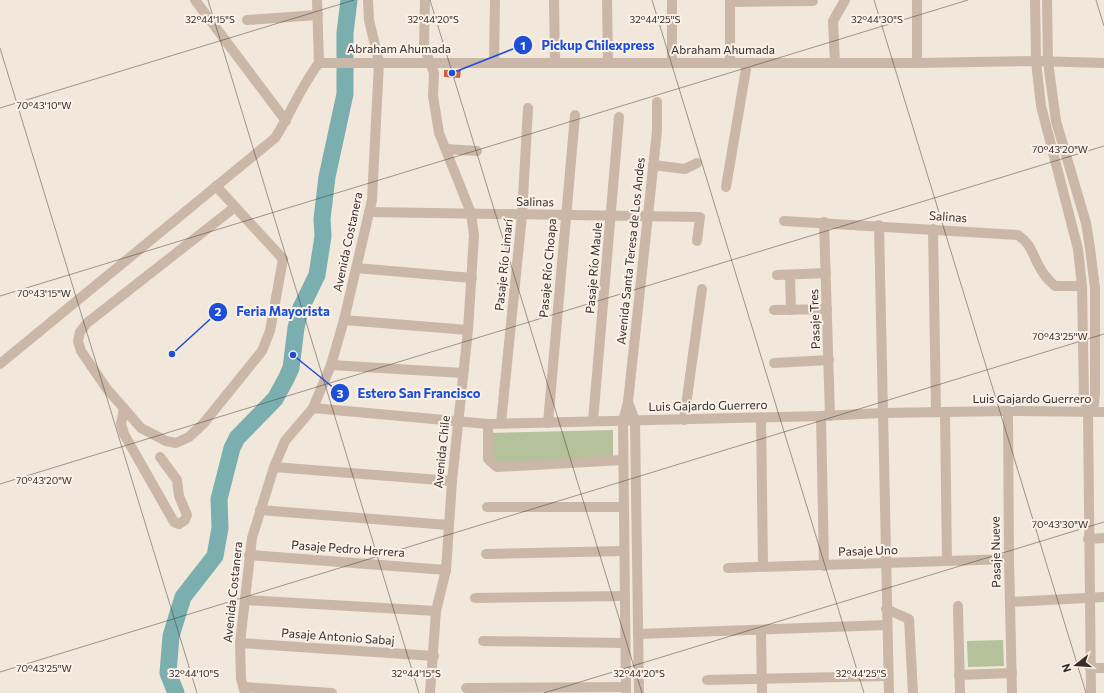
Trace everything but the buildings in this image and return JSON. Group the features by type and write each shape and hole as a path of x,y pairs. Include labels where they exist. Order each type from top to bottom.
{"street":[{"path":"195,0 286,121"},
{"path":"2,362 275,138 286,121 306,79 319,63 317,0"},
{"name":"Avenida Costanera","path":"244,690 240,643 249,555 260,510 274,467 285,441 313,408 331,365 344,320 372,200 379,62 369,20 368,0"},
{"path":"425,0 424,47 430,62"},
{"path":"494,62 495,0"},
{"path":"554,0 556,63"},
{"path":"607,0 608,63"},
{"path":"672,0 672,63"},
{"path":"835,63 834,21 845,0"},
{"path":"917,0 917,64"},
{"path":"1036,0 1036,61 1041,106 1078,249 1082,286 1084,399 1088,411 1088,539 1091,693"},
{"path":"1048,0 1048,62 1056,121 1086,223 1093,271 1095,394 1094,404 1088,411"},
{"path":"730,63 730,1 813,1"},
{"path":"247,20 318,14"},
{"name":"Abraham Ahumada","path":"319,63 494,62 917,64 1036,61 1104,63"},
{"name":"Avenida Chile","path":"430,62 434,73 433,96 439,133 471,213 474,235 468,330 452,481 446,570 436,611 434,656 430,693"},
{"path":"726,187 747,63"},
{"name":"Avenida Santa Teresa de Los Andes","path":"626,690 623,421 628,402 657,131 657,102"},
{"name":"Pasaje Río Limarí","path":"501,423 522,215 528,108"},
{"name":"Pasaje Río Choapa","path":"548,423 565,215 575,115"},
{"name":"Pasaje Río Maule","path":"593,421 619,117"},
{"path":"446,149 477,152"},
{"path":"653,165 685,168 697,163"},
{"path":"216,186 283,259 270,331 262,351 203,424 189,437 176,443 166,441 141,428 108,389 81,351 78,341 80,332 87,323 235,207"},
{"name":"Salinas","path":"369,212 700,217 697,241"},
{"name":"Salinas","path":"784,221 879,225 1018,235 1027,241 1046,278 1055,286 1082,286"},
{"name":"Pasaje Tres","path":"824,222 829,360 825,416 824,566"},
{"path":"879,225 886,609 889,693"},
{"path":"933,229 947,562"},
{"path":"356,268 472,278"},
{"path":"777,275 826,272"},
{"path":"790,275 791,310"},
{"path":"684,420 702,289"},
{"path":"774,310 827,309"},
{"path":"344,320 468,330"},
{"path":"774,363 829,360"},
{"path":"331,365 463,373"},
{"name":"Avenida Santa Teresa de Los Andes","path":"628,402 635,421 639,693"},
{"path":"124,408 121,424 124,434 174,522 179,524 185,520 187,515 179,496 177,480 160,457"},
{"name":"Luis Gajardo Guerrero","path":"313,408 459,423 488,424 761,418 882,413 1008,411 1104,412"},
{"name":"Pasaje Nueve","path":"1008,411 1012,693"},
{"path":"761,418 763,566"},
{"path":"488,424 488,459 497,467 623,460"},
{"path":"274,467 452,481"},
{"path":"487,507 624,507"},
{"path":"260,510 448,525"},
{"path":"1088,539 1104,538"},
{"path":"486,554 624,551"},
{"name":"Pasaje Pedro Herrera","path":"249,555 446,570"},
{"name":"Pasaje Uno","path":"728,568 1009,559"},
{"path":"475,598 624,596"},
{"path":"1010,602 1104,597"},
{"path":"245,600 436,611"},
{"path":"958,606 960,693"},
{"path":"886,609 909,619 913,693"},
{"path":"638,634 887,625"},
{"path":"762,630 762,693"},
{"path":"483,641 625,643"},
{"name":"Pasaje Antonio Sabaj","path":"240,643 434,656"},
{"path":"1090,668 1104,668"},
{"path":"960,675 1012,673"},
{"path":"708,680 888,676"},
{"path":"466,688 626,690"},
{"path":"244,690 332,693"}],"green space":[{"path":"613,430 613,457 495,464 490,457 489,433"},
{"path":"1003,640 1004,666 968,667 967,641"}],"waterway":[{"path":"176,693 168,673 171,636 183,597 215,556 220,528 219,499 232,448 237,438 275,399 286,379 291,368 300,310 317,275 323,236 322,219 327,177 345,94 345,33 349,0"}],"place":[{"name":"Pickup Chilexpress","path":"452,73"},
{"name":"Feria Mayorista","path":"172,354"},
{"name":"Estero San Francisco","path":"293,355"}]}
